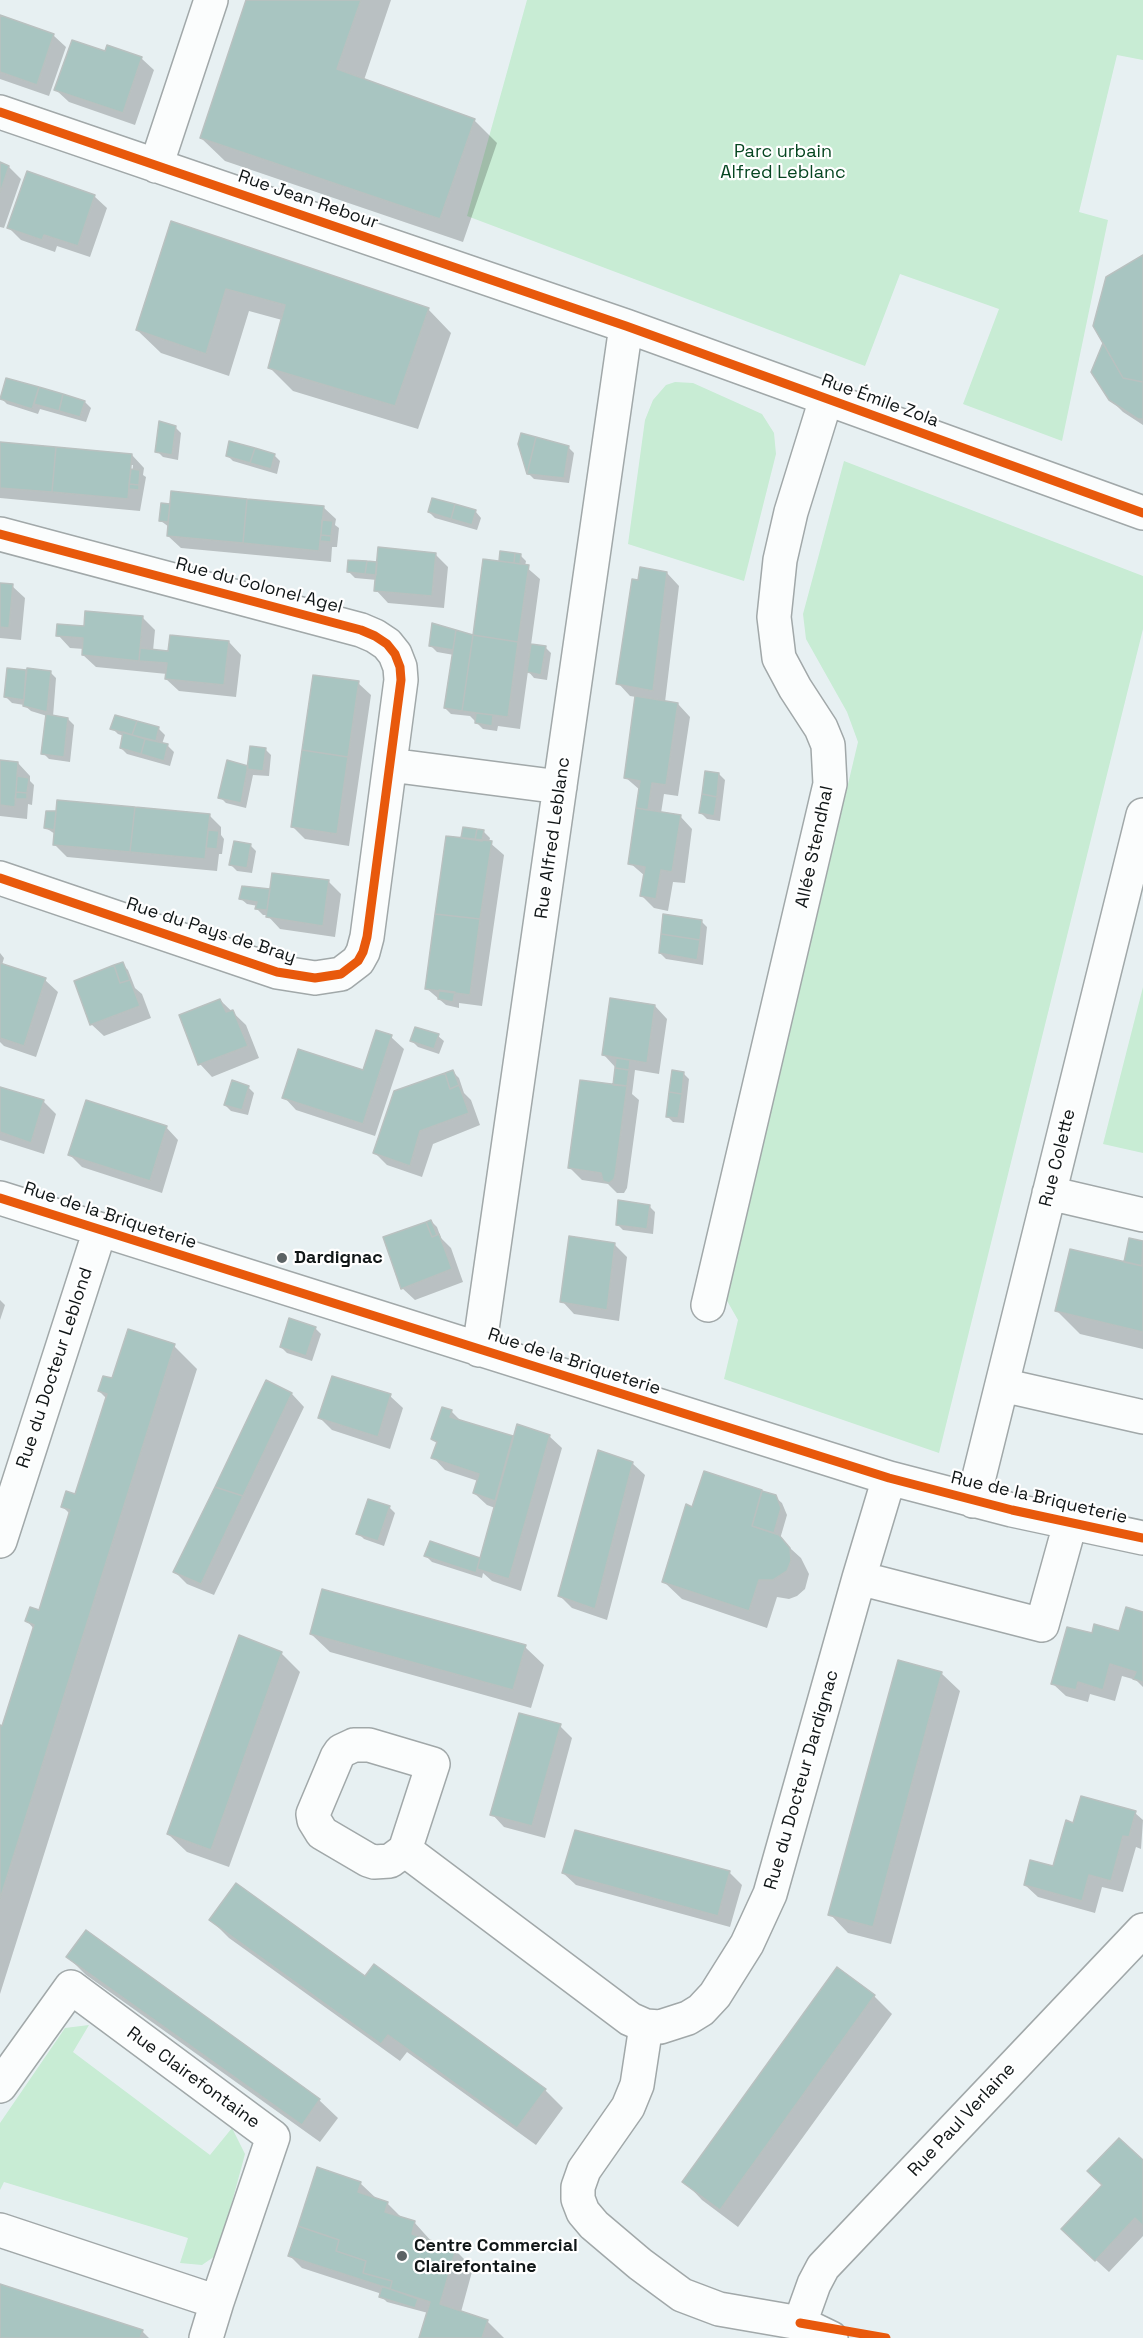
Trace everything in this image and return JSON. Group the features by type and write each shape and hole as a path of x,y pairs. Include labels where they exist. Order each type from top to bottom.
{"street":[{"path":"156,166 211,0"},
{"name":"Rue Jean Rebour","path":"0,112 616,323"},
{"name":"Rue Émile Zola","path":"616,323 1143,513"},
{"name":"Rue Alfred Leblanc","path":"480,1350 560,787 616,323"},
{"name":"Allée Stendhal","path":"708,1305 830,784 828,745 821,728 790,681 779,657 774,617 780,560 826,399"},
{"name":"Rue du Colonel Agel","path":"0,534 361,630 375,636 387,644 395,654 400,667 401,680 390,765"},
{"path":"390,765 560,787"},
{"name":"Rue du Pays de Bray","path":"0,878 277,972 315,978 331,977 351,967 363,952 390,765"},
{"name":"Rue Colette","path":"974,1501 1143,815"},
{"path":"1049,1193 1143,1215"},
{"name":"Rue de la Briqueterie","path":"0,1198 889,1478 1070,1524 1143,1538"},
{"name":"Rue du Docteur Leblond","path":"0,1541 100,1230"},
{"path":"1002,1385 1143,1417"},
{"name":"Rue du Docteur Dardignac","path":"646,2026 660,2027 674,2024 701,2010 715,1995 730,1972 761,1917 770,1894 889,1478"},
{"path":"859,1578 1042,1625 1070,1524"},
{"path":"405,1850 630,2019 646,2026 637,2085 633,2096 628,2107 584,2170 578,2187 578,2199 582,2212 640,2264 682,2295 719,2309 816,2333"},
{"name":"Rue Paul Verlaine","path":"816,2333 814,2284 824,2267 1143,1930"},
{"name":"Rue Clairefontaine","path":"0,2086 71,1988 273,2137 216,2302 206,2338"},
{"path":"0,2230 216,2302"}],"green space":[{"name":"Parc urbain Alfred Leblanc","path":"527,0 1143,0 1143,60 1117,55 1079,212 1108,220 1062,441 963,404 999,309 900,274 865,366 467,216"},
{"path":"675,382 693,383 762,414 774,433 776,454 744,581 628,544 645,420 653,400 666,385"},
{"path":"844,461 1143,576 1143,629 939,1453 724,1379 738,1320 726,1299 858,742 847,712 806,639 803,614"},
{"path":"1143,987 1143,1153 1103,1144"},
{"path":"89,2025 73,2052 210,2155 232,2128 245,2154 218,2254 202,2265 180,2263 188,2238 4,2182 0,2190 0,2123 65,2028"}],"building":[{"path":"246,0 361,0 337,69 475,119 440,219 200,138"},
{"path":"0,15 54,34 37,85 0,72"},
{"path":"72,40 105,51 107,45 142,57 123,113 54,90"},
{"path":"0,162 9,166 0,193"},
{"path":"27,171 95,195 78,246 44,235 42,240 7,228"},
{"path":"171,221 429,308 395,406 268,368 285,305 226,289 206,354 136,330"},
{"path":"1143,255 1143,382 1123,378 1093,326 1106,277"},
{"path":"1103,343 1123,378 1143,382 1143,419 1138,419 1109,400 1091,372"},
{"path":"6,378 39,387 32,409 0,399"},
{"path":"39,387 63,394 59,411 34,404"},
{"path":"63,394 85,401 80,417 59,411"},
{"path":"159,421 176,426 172,455 155,452"},
{"path":"521,433 536,437 527,474 518,444"},
{"path":"536,437 569,446 564,478 527,474"},
{"path":"229,441 255,448 250,463 226,456"},
{"path":"0,442 56,447 52,492 0,488"},
{"path":"56,447 132,454 128,499 52,492"},
{"path":"255,448 275,454 271,469 250,463"},
{"path":"131,469 140,470 139,485 129,484"},
{"path":"129,484 139,485 139,490 129,489"},
{"path":"171,491 247,499 243,543 167,536"},
{"path":"432,498 455,504 451,519 428,512"},
{"path":"247,499 324,506 319,551 243,543"},
{"path":"161,503 170,504 168,522 159,521"},
{"path":"455,504 476,510 472,525 451,519"},
{"path":"322,520 333,521 331,536 321,535"},
{"path":"321,535 331,536 331,542 320,541"},
{"path":"378,547 436,553 432,596 374,591"},
{"path":"500,551 515,553 514,563 499,561"},
{"path":"515,553 521,554 520,564 514,563"},
{"path":"483,559 529,565 518,642 473,635"},
{"path":"348,560 367,561 365,574 347,572"},
{"path":"367,561 377,562 376,575 365,574"},
{"path":"640,567 667,572 653,691 616,684 632,579 638,580"},
{"path":"0,583 13,584 9,628 0,627"},
{"path":"85,611 143,616 139,661 82,655 83,638 56,636 57,624 84,626"},
{"path":"432,623 456,630 453,650 429,646"},
{"path":"456,630 473,635 462,711 444,708"},
{"path":"170,635 229,641 224,685 165,679 167,663 139,661 140,648 168,651"},
{"path":"473,635 518,642 508,717 462,711"},
{"path":"531,644 546,646 541,675 527,672"},
{"path":"7,668 26,670 24,700 4,697"},
{"path":"27,668 51,671 47,712 23,706"},
{"path":"313,675 359,681 348,757 302,750"},
{"path":"635,696 678,703 666,785 652,783 648,810 636,808 640,781 624,778"},
{"path":"476,713 493,715 492,726 475,723"},
{"path":"46,714 68,718 64,757 41,754"},
{"path":"115,715 137,721 132,735 110,729"},
{"path":"137,721 159,727 156,741 132,735"},
{"path":"123,732 145,739 141,754 120,748"},
{"path":"145,739 168,744 164,761 141,754"},
{"path":"250,746 266,748 263,771 247,769"},
{"path":"302,750 348,757 337,834 291,827"},
{"path":"0,760 18,762 15,807 0,805"},
{"path":"227,760 248,766 241,803 218,798"},
{"path":"705,771 719,773 717,797 702,794"},
{"path":"17,776 29,778 27,793 16,792"},
{"path":"16,792 27,793 27,799 15,799"},
{"path":"702,794 717,797 714,816 699,813"},
{"path":"57,800 135,807 130,852 53,845"},
{"path":"135,807 210,814 205,859 130,852"},
{"path":"636,808 681,815 672,872 661,870 656,899 640,896 645,867 628,864"},
{"path":"46,811 56,811 54,830 44,828"},
{"path":"463,827 477,829 475,840 461,838"},
{"path":"477,829 484,830 482,841 475,840"},
{"path":"208,830 219,831 217,849 206,848"},
{"path":"446,836 492,841 480,919 435,914"},
{"path":"234,841 251,844 247,868 229,865"},
{"path":"272,873 329,880 323,926 266,917"},
{"path":"242,886 270,889 267,910 255,909 257,902 239,899"},
{"path":"435,914 480,919 470,995 425,989"},
{"path":"663,914 702,920 700,940 661,934"},
{"path":"661,934 700,940 697,960 659,953"},
{"path":"123,962 130,980 120,983 114,965"},
{"path":"0,963 46,978 24,1046 0,1038"},
{"path":"114,965 120,983 130,980 140,1006 90,1025 74,981"},
{"path":"439,990 455,992 453,1002 438,999"},
{"path":"610,998 655,1005 647,1063 602,1055"},
{"path":"220,999 226,1012 233,1010 248,1046 198,1065 179,1015"},
{"path":"415,1027 439,1034 434,1049 410,1041"},
{"path":"376,1030 392,1035 363,1124 282,1098 298,1049 363,1070"},
{"path":"616,1058 630,1060 629,1070 615,1068"},
{"path":"615,1068 629,1070 627,1086 613,1085"},
{"path":"453,1070 459,1085 450,1089 445,1073"},
{"path":"672,1070 684,1072 682,1094 669,1092"},
{"path":"445,1073 450,1089 459,1085 469,1113 420,1131 410,1166 373,1153 394,1091"},
{"path":"232,1080 249,1086 242,1110 224,1105"},
{"path":"580,1080 627,1086 615,1175 609,1183 603,1181 601,1173 568,1168"},
{"path":"0,1087 44,1100 31,1143 0,1132"},
{"path":"669,1092 682,1094 678,1118 666,1117"},
{"path":"86,1100 167,1126 150,1181 68,1155"},
{"path":"618,1200 650,1205 647,1229 616,1225"},
{"path":"431,1220 437,1235 432,1237 426,1222"},
{"path":"426,1222 432,1237 439,1234 452,1269 401,1289 383,1237"},
{"path":"569,1236 615,1243 607,1310 560,1302"},
{"path":"1129,1238 1143,1241 1142,1266 1124,1262"},
{"path":"1070,1249 1143,1266 1143,1332 1055,1311"},
{"path":"289,1318 316,1327 306,1356 280,1347"},
{"path":"128,1329 175,1344 0,1899 0,1725 2,1726 34,1625 25,1621 30,1607 39,1610 70,1510 61,1507 66,1491 75,1494 107,1394 98,1391 103,1376 112,1378"},
{"path":"332,1376 391,1394 378,1437 318,1418"},
{"path":"266,1380 292,1393 243,1496 215,1487"},
{"path":"442,1407 452,1410 450,1417 513,1436 495,1501 473,1493 479,1474 431,1458 437,1442 431,1439"},
{"path":"517,1424 550,1435 509,1579 477,1569"},
{"path":"598,1450 633,1462 595,1609 558,1596"},
{"path":"704,1471 762,1490 752,1526 779,1535 790,1548 791,1561 787,1571 773,1580 759,1580 749,1611 662,1582 686,1504 692,1507"},
{"path":"215,1487 243,1496 201,1584 173,1572"},
{"path":"762,1491 776,1495 781,1508 774,1533 752,1526"},
{"path":"368,1499 390,1506 378,1541 356,1534"},
{"path":"430,1541 480,1558 476,1573 424,1556"},
{"path":"322,1589 526,1645 513,1690 310,1634"},
{"path":"1126,1607 1143,1612 1143,1682 1133,1679 1136,1672 1110,1664 1103,1690 1078,1682 1076,1690 1051,1684 1067,1627 1092,1633 1094,1624 1119,1631"},
{"path":"239,1635 282,1652 211,1850 167,1834"},
{"path":"898,1660 942,1672 873,1927 828,1915"},
{"path":"519,1713 561,1724 532,1826 490,1815"},
{"path":"1081,1796 1136,1811 1129,1837 1123,1836 1111,1881 1089,1875 1082,1901 1024,1885 1030,1860 1053,1866 1066,1820 1073,1823"},
{"path":"575,1830 730,1871 718,1916 562,1873"},
{"path":"236,1883 365,1976 374,1964 546,2089 517,2128 388,2035 381,2044 209,1920"},
{"path":"86,1930 320,2099 302,2125 66,1957"},
{"path":"837,1967 875,1995 720,2210 682,2182"},
{"path":"1119,2138 1143,2160 1143,2226 1135,2218 1095,2261 1061,2229 1102,2185 1087,2171"},
{"name":"Centre Commercial Clairefontaine","path":"317,2167 361,2182 358,2192 388,2202 385,2212 415,2221 412,2234 456,2249 440,2304 488,2320 482,2338 419,2338 430,2302 390,2289 392,2281 363,2273 366,2261 336,2251 339,2240 298,2226"},
{"path":"298,2226 339,2240 336,2251 366,2261 363,2273 392,2281 390,2289 288,2256"},
{"path":"0,2284 143,2330 140,2338 0,2338"},
{"path":"382,2286 418,2299 415,2308 379,2297"}],"cycle path":[{"path":"0,112 626,326 1143,513"},
{"path":"0,534 361,630 387,644 395,654 400,667 401,680 367,937 358,961 341,974 315,978 277,972 0,878"},
{"path":"0,1198 889,1478 1012,1510 1143,1538"},
{"path":"800,2323 886,2338"}],"place":[{"name":"Dardignac","path":"282,1258"},
{"name":"Centre Commercial Clairefontaine","path":"402,2256"}]}
